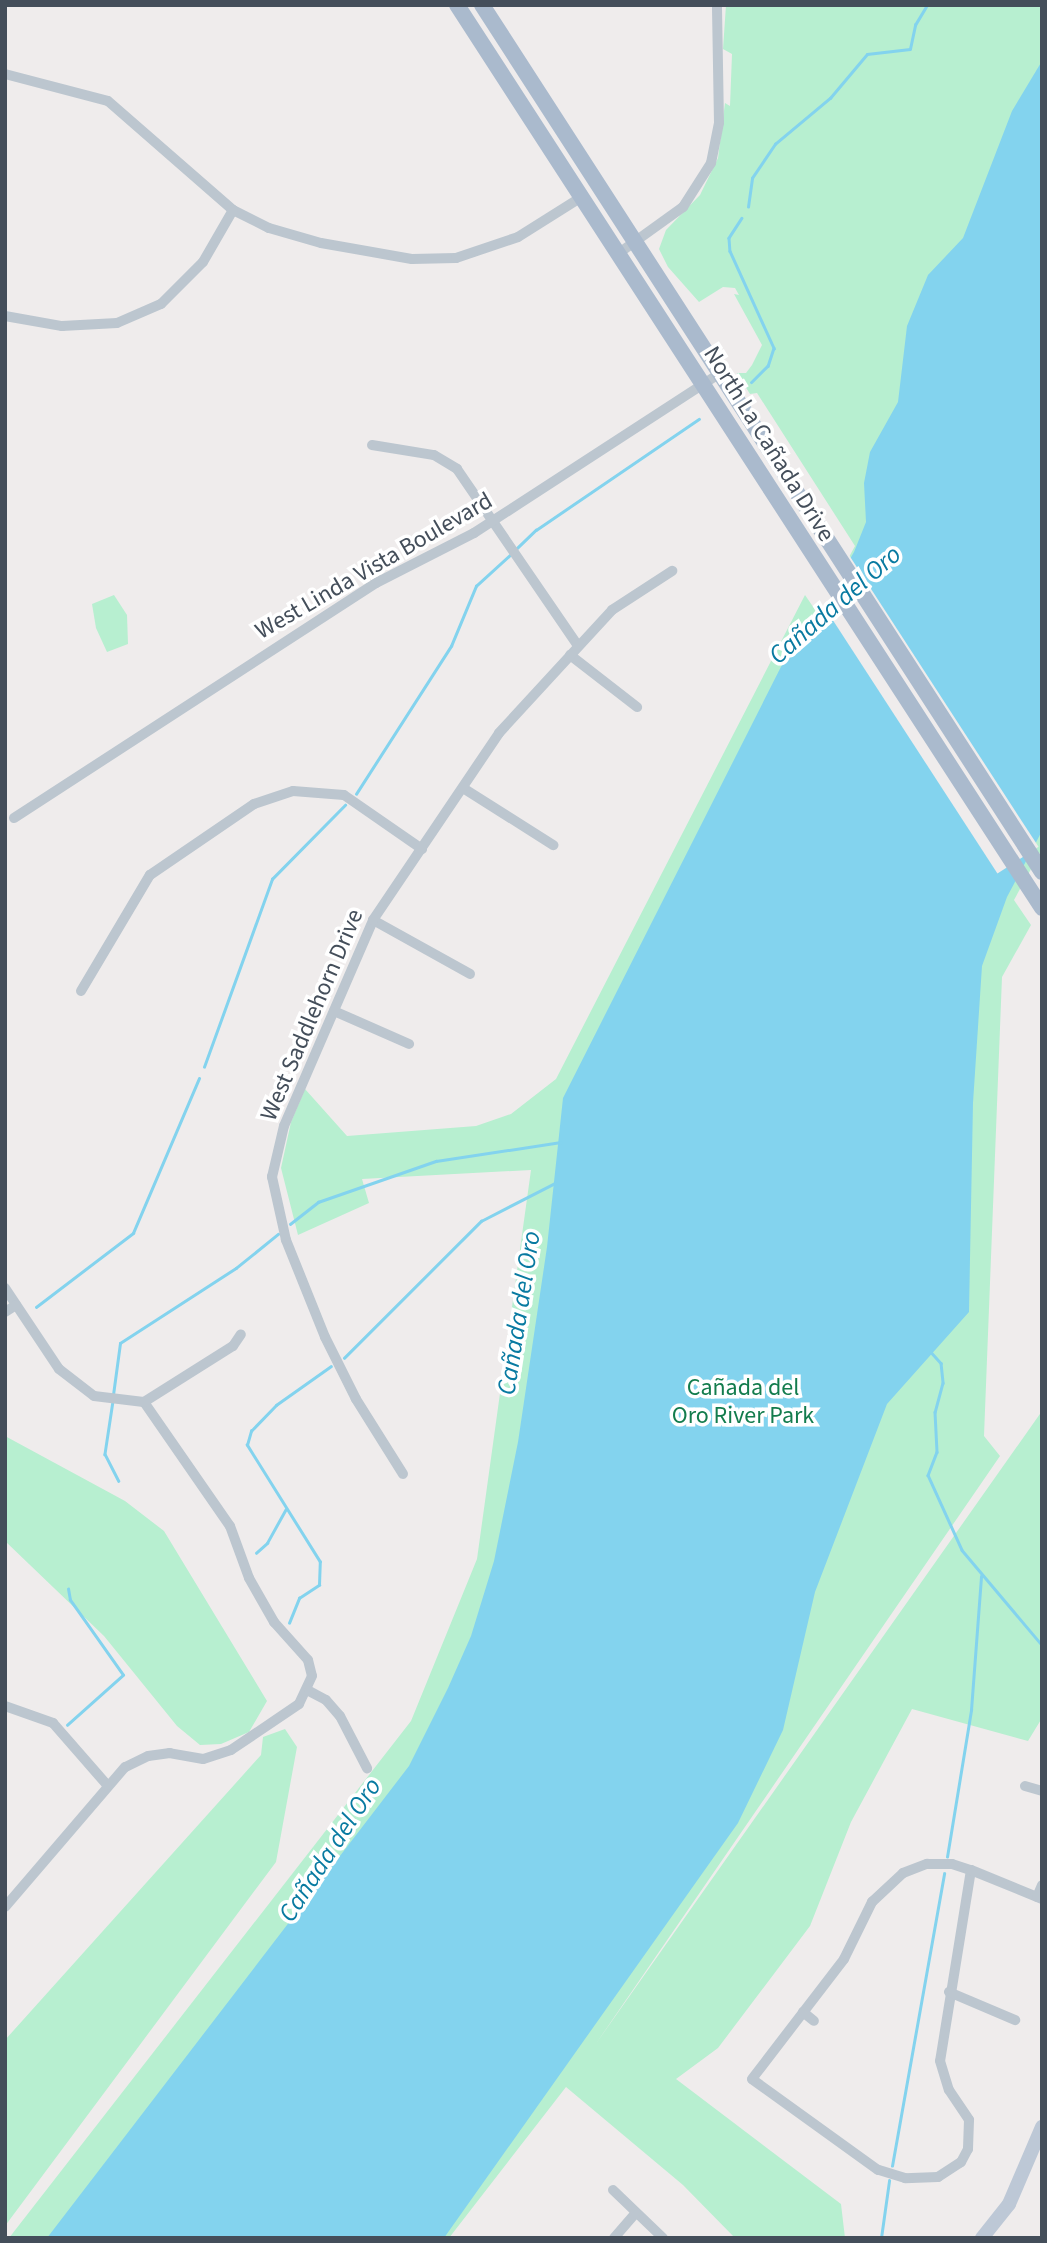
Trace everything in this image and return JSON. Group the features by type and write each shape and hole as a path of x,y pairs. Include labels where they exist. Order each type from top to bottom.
{"main road":[{"name":"North La Cañada Drive","path":"457,5 583,195 818,565 1038,903"},
{"name":"North La Cañada Drive","path":"482,5 1042,872"}],"street":[{"path":"619,253 683,207 711,163 719,123 717,5"},
{"path":"5,74 108,101 233,210 321,243 390,257 435,260 498,246 583,195"},
{"path":"5,316 62,326 117,323 162,304 203,262 233,210"},
{"name":"West Linda Vista Boulevard","path":"14,818 376,583 494,521 720,373"},
{"path":"372,446 446,461 465,478 578,646"},
{"name":"West Saddlehorn Drive","path":"403,1474 356,1399 324,1335 286,1240 272,1177 285,1126 373,920 499,733 612,610 672,571"},
{"path":"570,655 637,707"},
{"path":"463,788 553,845"},
{"path":"81,992 150,875 254,804 293,791 344,794 422,849"},
{"path":"373,920 470,974"},
{"path":"334,1011 409,1044"},
{"path":"5,1288 59,1369 94,1396 144,1402 233,1346 242,1334"},
{"path":"5,1312 16,1305"},
{"path":"5,1907 125,1767 148,1756 170,1754 203,1759 231,1750 278,1722 309,1691 312,1676 308,1660 274,1622 249,1578 230,1526 144,1402"},
{"path":"309,1691 326,1700 341,1716 366,1768"},
{"path":"5,1706 52,1723 107,1785"},
{"path":"1025,1786 1042,1791"},
{"path":"971,1870 949,1992 940,2061 971,2133 961,2161 925,2184 892,2176 865,2164 752,2079 853,1944 872,1902 892,1881 928,1864 971,1870 1040,1898 1042,1885"},
{"path":"949,1992 1015,2020"},
{"path":"803,2012 814,2021"},
{"path":"982,2238 1009,2203 1036,2156 1042,2127"},
{"path":"613,2190 663,2238"},
{"path":"614,2238 636,2213"}],"green space":[{"name":"Cañada del Oro River Park","path":"726,5 1042,5 1042,849 1014,900 1031,925 1002,977 984,1436 1000,1456 595,2045 1042,1411 1042,1718 1028,1741 912,1709 851,1822 810,1926 718,2048 676,2079 841,2204 845,2238 735,2238 683,2185 566,2087 449,2238 9,2238 411,1721 477,1559 531,1170 362,1179 369,1203 298,1235 281,1168 291,1122 305,1089 347,1136 476,1126 511,1114 556,1079 805,595 818,614 855,546 757,393 750,394 737,373 746,373 762,345 734,294 739,295 735,288 723,287 699,302 668,267 659,249 666,230 700,195 718,158 725,103 730,106 732,54 723,49"},
{"path":"114,595 127,615 128,644 107,652 96,628 92,604"},
{"path":"5,1436 125,1501 164,1531 267,1701 249,1732 221,1744 200,1745 177,1726 104,1636 5,1541"},
{"path":"285,1729 297,1747 276,1862 5,2226 5,2040 261,1755 263,1737"}],"water":[{"name":"Cañada del Oro River Park","path":"1042,61 1042,831 1007,897 982,966 973,1103 969,1312 887,1404 815,1592 783,1730 738,1823 444,2238 47,2238 409,1766 448,1688 471,1636 494,1561 518,1442 547,1247 563,1098 791,647 798,650 854,552 866,522 864,483 870,452 898,402 907,326 928,275 963,238 1012,111"}],"pier":[{"path":"849,555 1039,847 997,874 808,582"}],"waterway":[{"path":"748,207 752,178 775,144 830,98 867,54 910,49 915,25 927,5"},
{"path":"742,218 729,238 730,251 774,348 768,366 752,382"},
{"path":"515,550 536,530 699,419"},
{"path":"356,794 451,646 476,586 510,555"},
{"path":"204,1067 272,879 345,805"},
{"path":"36,1307 133,1233 199,1078"},
{"path":"290,1224 318,1202 436,1161 561,1142"},
{"path":"344,1358 481,1221 555,1183"},
{"path":"113,1395 120,1343 236,1268 278,1234"},
{"path":"931,1352 941,1363 943,1383 935,1412 937,1452 928,1475 962,1550 1042,1645"},
{"path":"289,1623 299,1598 319,1585 320,1562 247,1445 251,1431 276,1405 331,1366"},
{"path":"113,1401 105,1454 119,1481"},
{"path":"256,1553 267,1543 285,1510"},
{"path":"947,1857 971,1710 981,1576"},
{"path":"67,1725 123,1675 70,1600 68,1589"},
{"path":"892,2166 944,1874"},
{"path":"881,2238 889,2181"}],"water label":[{"name":"Cañada del Oro","path":"835,605"},
{"name":"Cañada del Oro","path":"519,1313"},
{"name":"Cañada del Oro","path":"330,1850"}]}
